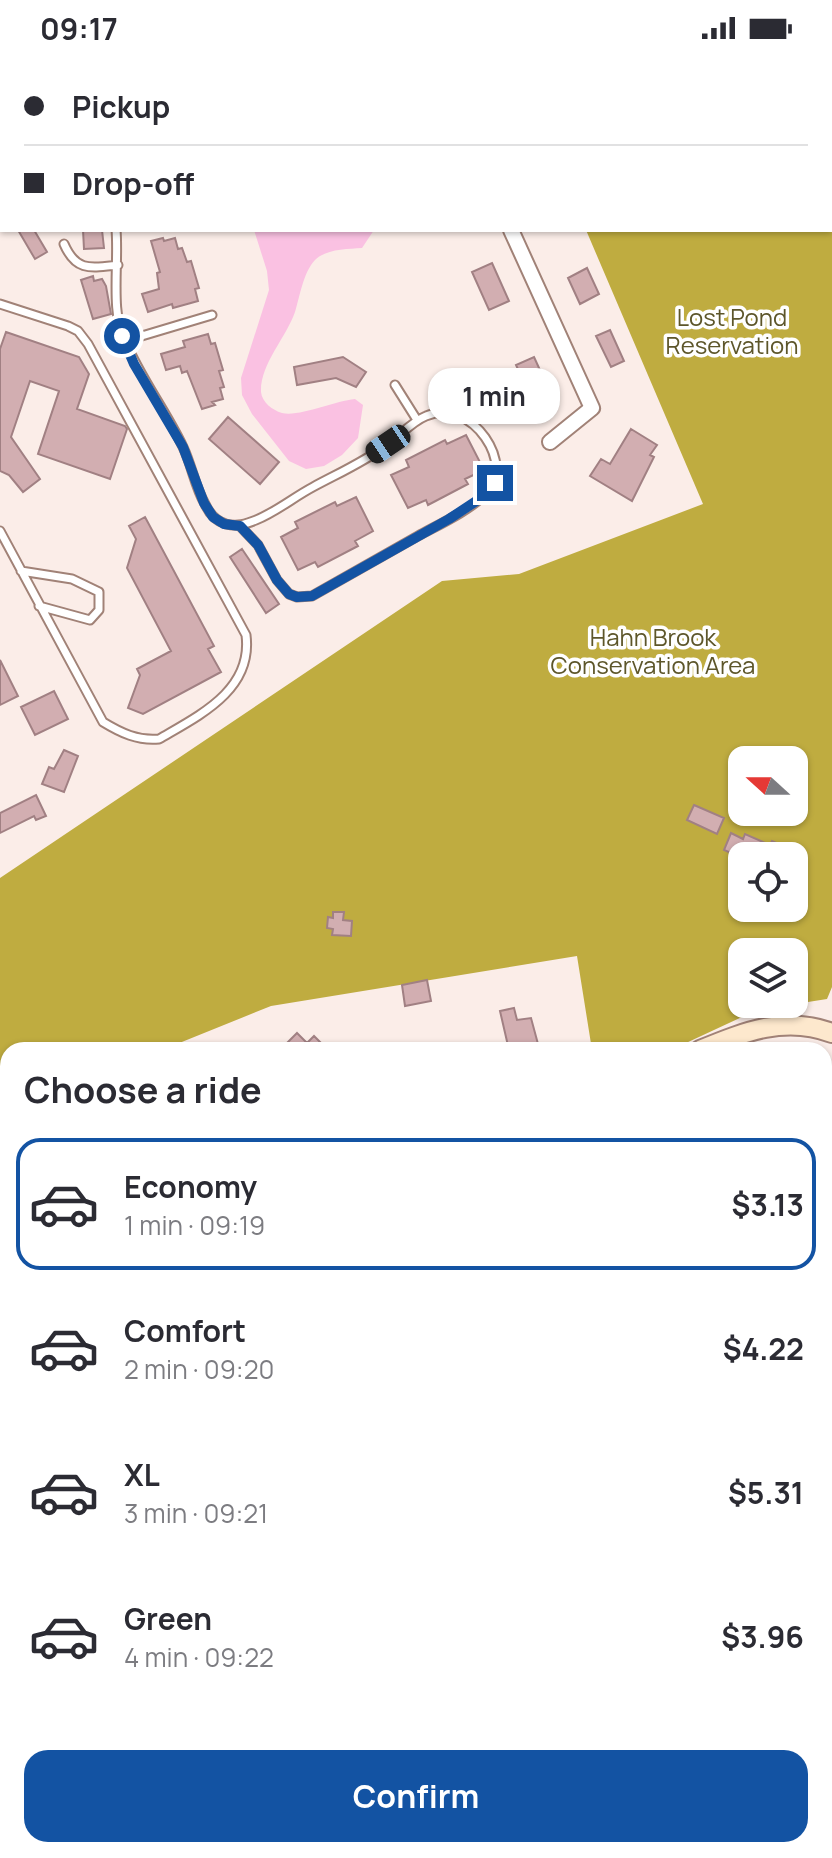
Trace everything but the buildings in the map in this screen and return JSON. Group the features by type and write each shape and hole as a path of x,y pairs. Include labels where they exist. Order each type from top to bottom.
{"street":[{"path":"512,232 592,408 550,442"},
{"path":"720,1042 774,1025 830,1028"}],"lane":[{"path":"116,232 122,336 134,364 183,447 204,503 213,517 224,524 240,526 257,520 314,486 358,465 417,420 444,411 458,413 480,430 493,452 497,468 495,483 487,494 449,519 312,596 289,594 277,580 258,545 240,526"},
{"path":"64,244 70,257 79,265 118,265"},
{"path":"0,304 68,326 78,331 88,344 246,635 248,651 239,680 230,692 159,739 131,736 103,722 0,531"},
{"path":"125,341 212,315"},
{"path":"395,385 417,420"},
{"path":"21,571 72,579 99,592 99,610 90,620 39,606"}],"green space":[{"path":"587,232 832,232 832,987 827,999 808,1002 808,938 728,938 728,1018 740,1018 688,1042 591,1042 577,956 271,1006 182,1042 0,1042 0,878 442,581 519,574 703,504"}],"shaded area":[{"path":"255,232 373,232 362,248 331,252 320,256 311,265 291,322 269,361 262,382 263,399 271,408 282,413 298,413 355,399 363,405 358,438 342,455 324,466 306,469 289,461 252,414 242,395 241,378 269,290 267,271"}],"route":[{"path":"122,336 134,364 183,447 204,503 213,517 224,524 240,526 258,545 277,580 289,594 312,596 449,519 487,494 495,483"}],"park label":[{"name":"Lost Pond Reservation","path":"732,330"},
{"name":"Hahn Brook Conservation Area","path":"653,650"}]}
